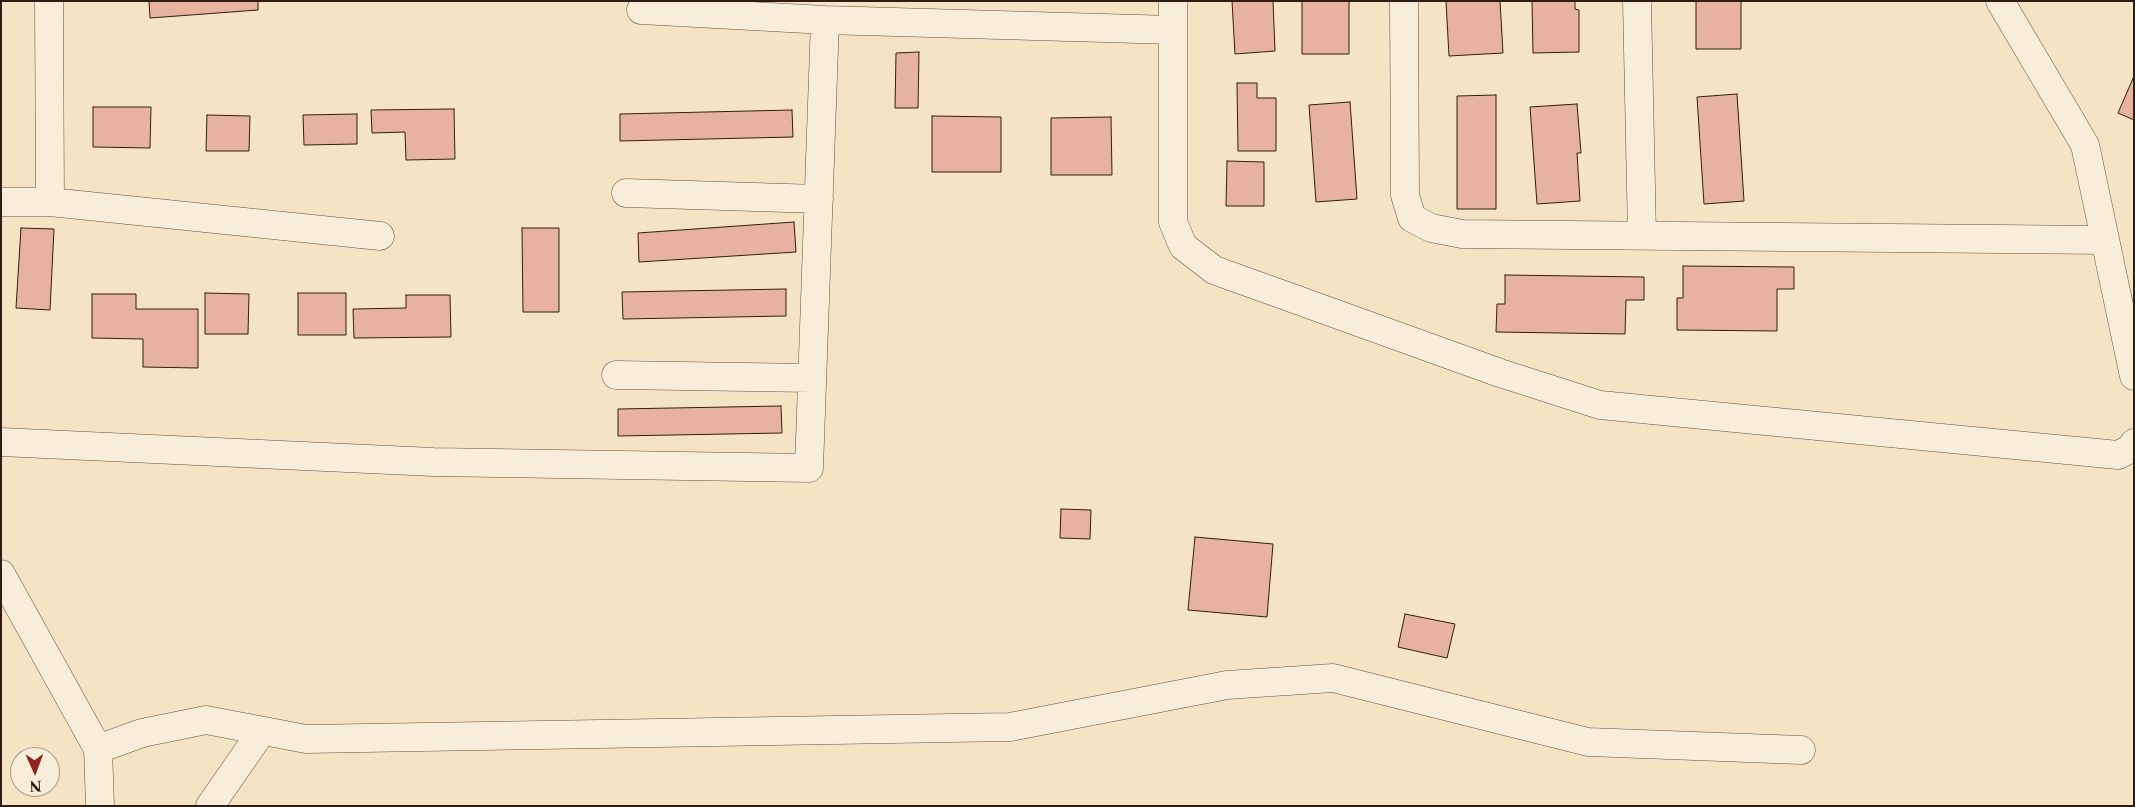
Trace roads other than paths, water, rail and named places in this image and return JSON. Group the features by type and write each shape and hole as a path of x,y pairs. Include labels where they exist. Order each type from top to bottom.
{"street":[{"path":"49,1 50,202"},
{"path":"1173,1 1173,222 1183,246 1214,270 1500,373 1600,405 2118,455 2132,448 2134,442"},
{"path":"1404,1 1405,195 1412,218 1431,228 1462,234 2105,240"},
{"path":"1637,1 1642,235"},
{"path":"2000,1 2085,145 2134,376"},
{"path":"641,10 825,20 1173,30"},
{"path":"1,442 433,462 809,468 825,20"},
{"path":"626,193 819,199"},
{"path":"1,202 50,202 380,236"},
{"path":"616,375 812,378"},
{"path":"1,574 98,749 100,806"},
{"path":"98,749 142,734 206,720 306,739 1010,728 1226,685 1333,678 1588,742 1802,750"},
{"path":"210,806 262,731"}]}
